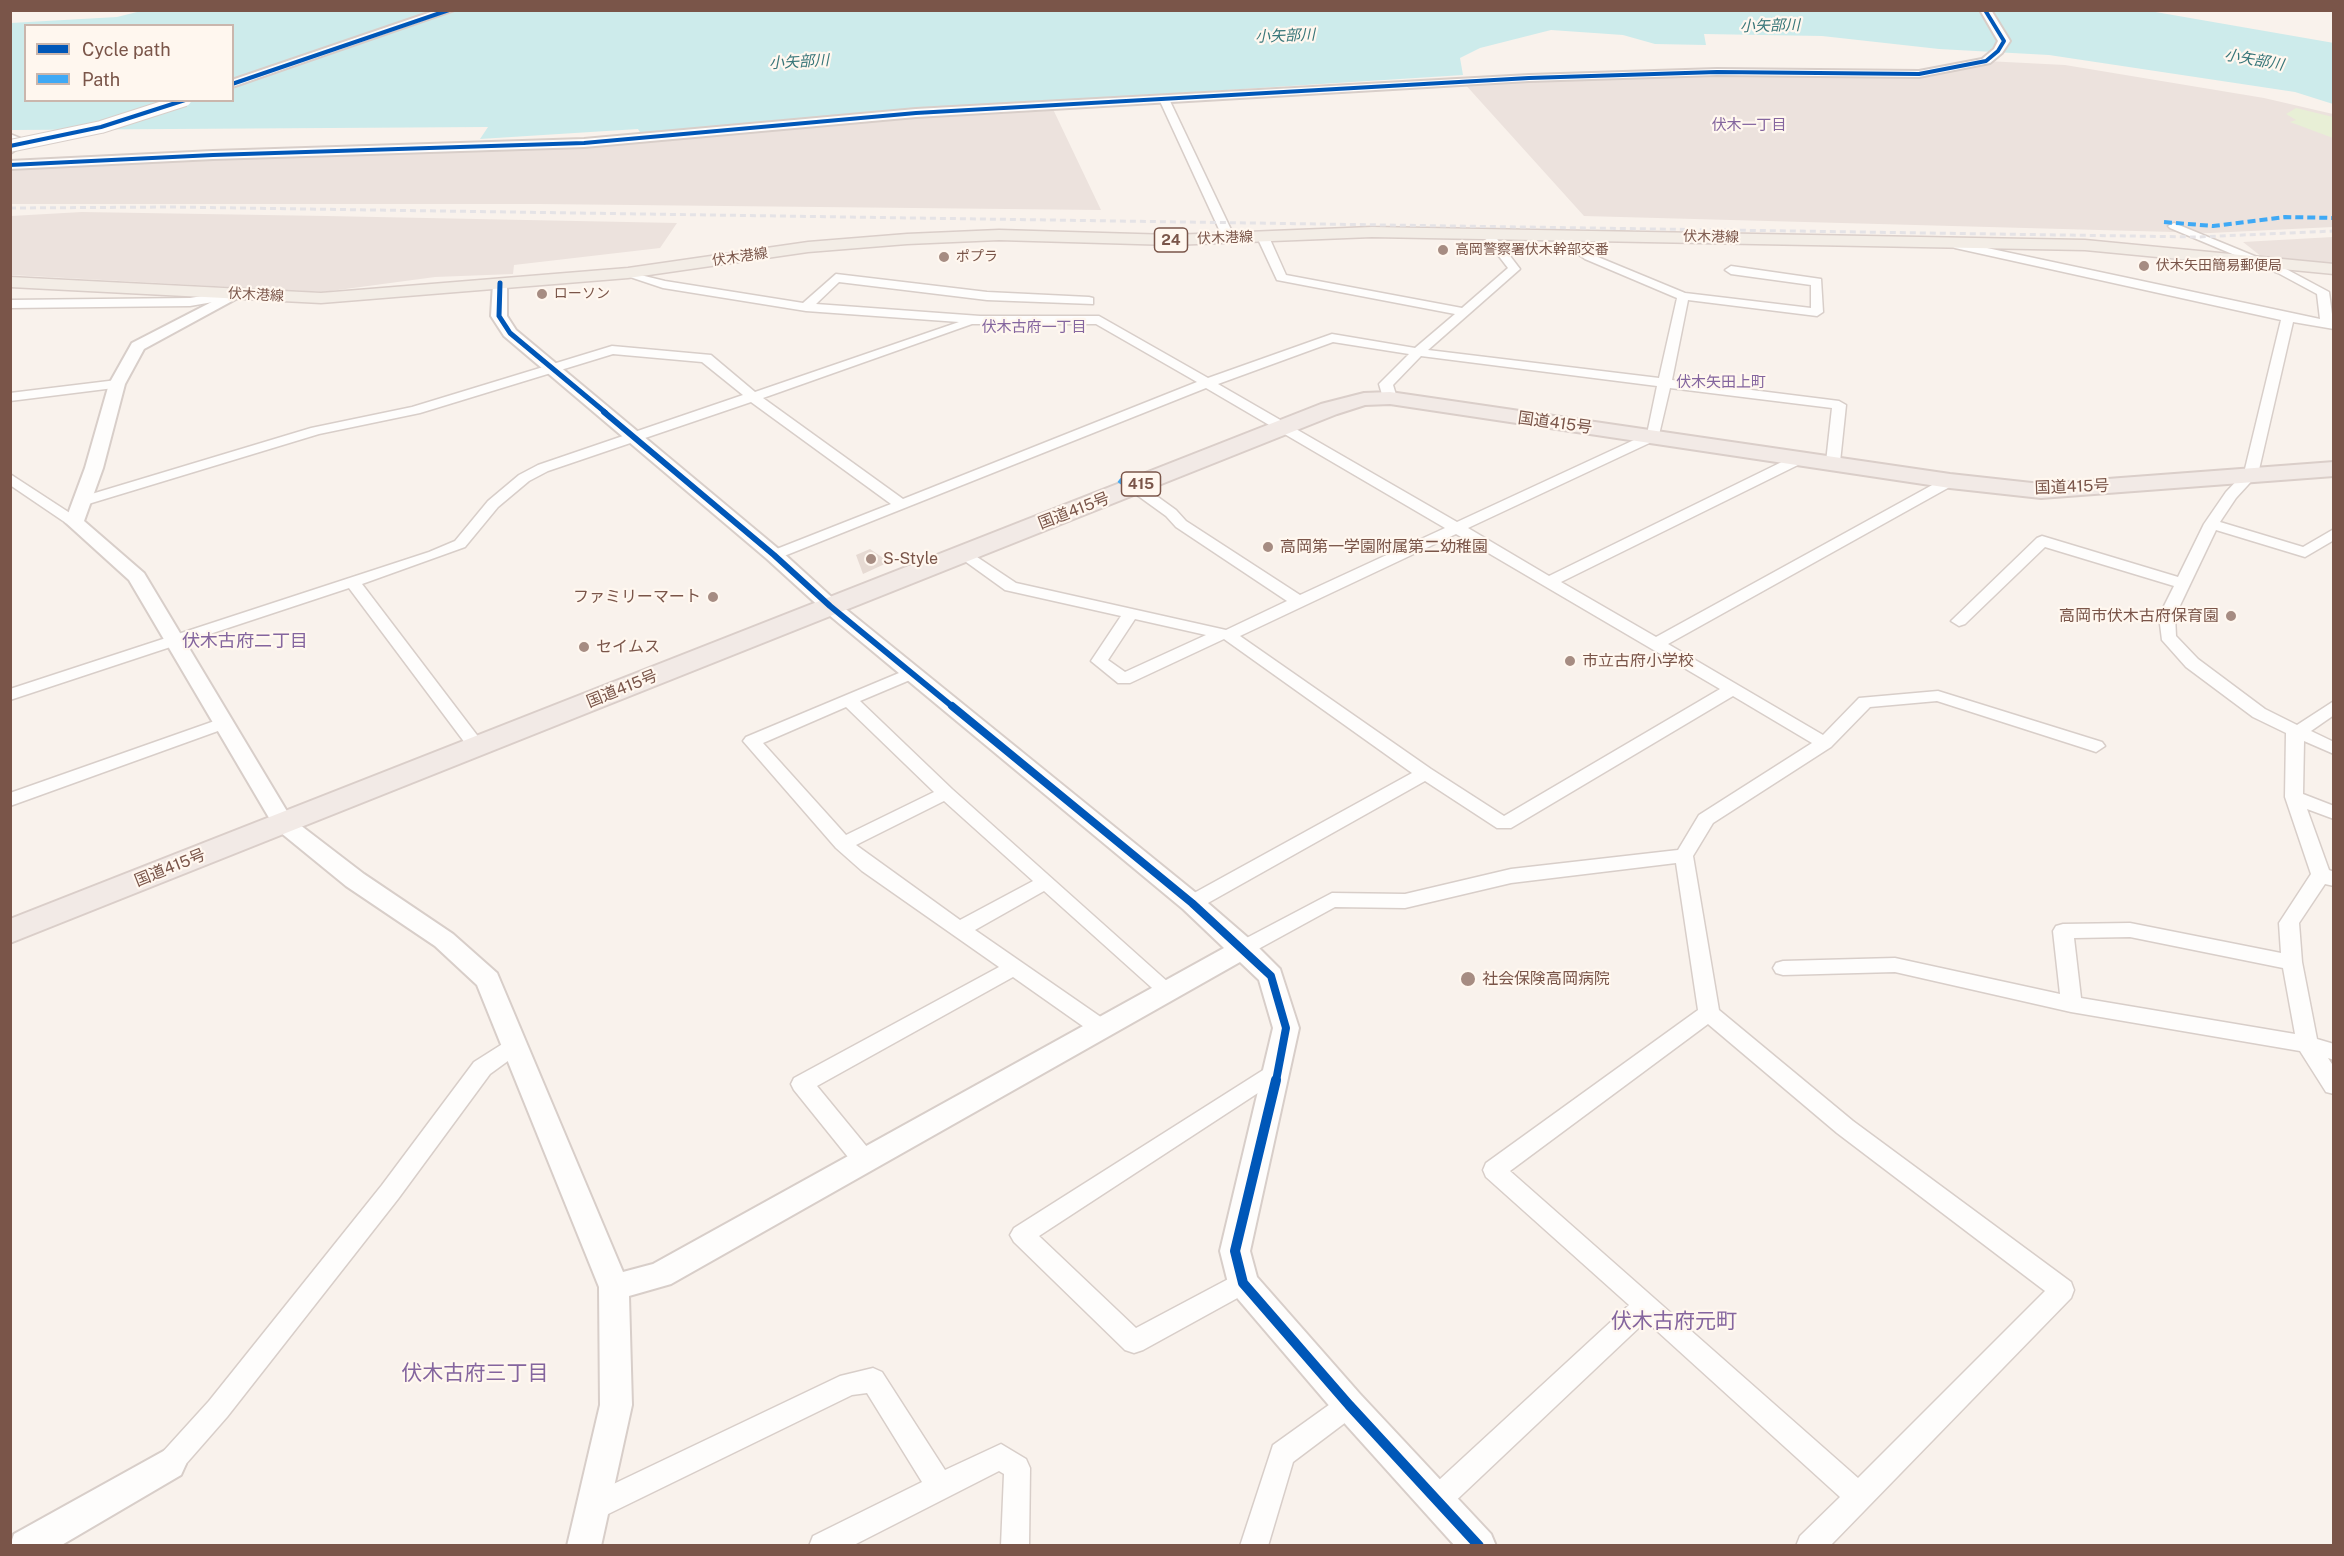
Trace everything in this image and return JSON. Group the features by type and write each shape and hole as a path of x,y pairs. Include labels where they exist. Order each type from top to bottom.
{"highway":[{"name":"国道415号","path":"10,932 1329,409 1364,399 1390,398 1950,481 2041,491 2334,469"}],"main road":[{"name":"伏木港線","path":"10,282 330,297 628,273 808,247 907,239 999,235 1172,240 1368,232 1948,241 2202,248 2260,262 2334,269"}],"street":[{"path":"234,83 449,10"},
{"path":"10,165 213,155 584,143 705,134 916,113 1597,75 1717,72 1920,74 1965,67 1986,61 1998,51 2004,41 1985,10"},
{"path":"1164,99 1229,238"},
{"path":"10,146 101,127 179,102"},
{"path":"10,137 16,140 17,146 10,152"},
{"path":"2174,226 2202,248"},
{"path":"1390,398 1386,384 1418,352 1514,269 1487,233"},
{"path":"1555,234 1589,257 1683,296 1817,312 1817,282 1731,270"},
{"path":"1263,237 1281,278 1466,312"},
{"path":"1948,241 1955,245 2288,318 2330,325 2323,292 2260,262"},
{"path":"628,273 663,284 806,307 978,320 1099,320 1826,743"},
{"path":"806,307 836,278 987,296 1089,301"},
{"path":"500,283 499,316 510,333 774,555 830,606 1192,903 1244,948 1271,976 1286,1028 1280,1068 1235,1251 1243,1283 1349,1405 1479,1545"},
{"path":"10,304 190,302 238,294"},
{"path":"77,512 94,468 117,384 138,346 238,294"},
{"path":"978,320 987,296"},
{"path":"1131,614 1099,661 1124,679 1299,602 1653,436 1666,384 1683,296"},
{"path":"2288,318 2251,474 2211,524 2167,616 2168,637 2192,663 2259,713 2295,732 2334,748"},
{"path":"10,695 352,582 460,543 493,504 524,478 634,436 978,320"},
{"path":"774,555 1207,383 1332,338 1418,352 1839,405 1833,462"},
{"path":"77,512 316,431 415,410 612,350 706,358 753,397 902,505"},
{"path":"10,397 117,384"},
{"path":"1549,582 1801,458"},
{"path":"10,477 77,512 137,577 283,823 355,880 444,940 488,980 614,1287 616,1404 584,1545"},
{"path":"1656,644 1950,481"},
{"path":"1135,487 1171,513 1181,524 1299,602"},
{"path":"2211,524 2305,552 2333,533"},
{"path":"1959,621 2042,541 2184,584"},
{"path":"963,554 1011,587 1225,634 1425,773 1504,824 1733,689"},
{"path":"352,582 477,747"},
{"path":"911,673 752,741 843,844 1101,1028"},
{"path":"1819,1543 1859,1496 2062,1290 1845,1127 1709,1013 1684,856 1706,819 1826,743 1865,702 1938,696 2096,746"},
{"path":"849,700 946,793 1168,991"},
{"path":"2295,732 2313,724 2334,706"},
{"path":"10,800 223,723"},
{"path":"2295,732 2294,796 2327,877 2289,923 2292,962 2307,1044 2334,1086"},
{"path":"1192,903 1425,773"},
{"path":"843,844 946,793"},
{"path":"2294,796 2334,813"},
{"path":"614,1287 660,1275 1332,900 1405,901 1511,876 1684,856"},
{"path":"960,928 1046,882"},
{"path":"2071,1004 2062,931 2130,930 2292,962"},
{"path":"1782,968 1895,965 2071,1004 2307,1044 2334,1052"},
{"path":"864,1160 802,1084 1015,967"},
{"path":"1709,1013 1494,1170 1859,1496"},
{"path":"26,1545 169,1464 218,1409 390,1192 482,1068 515,1044"},
{"path":"1243,1283 1134,1342 1022,1235 1280,1068"},
{"path":"1437,1500 1646,1305"},
{"path":"592,1508 849,1384 873,1380 940,1486"},
{"path":"1254,1545 1282,1454 1349,1405"},
{"path":"823,1545 1001,1456 1017,1468 1015,1545"}],"shaded area":[{"path":"1986,61 2065,65 2264,98 2333,114 2333,227 2210,233 1584,216 1463,82 1597,75 1919,74"},
{"path":"1051,105 1101,210 539,204 11,204 10,167 584,143"},
{"path":"82,212 677,223 660,248 514,265 513,274 435,277 323,292 11,275 11,216"},
{"path":"2333,237 2333,263 2262,257 2243,242"}],"green space":[{"path":"2296,108 2333,117 2333,138 2290,122 2296,120 2286,114"}],"water":[{"name":"小矢部川","path":"145,10 2144,10 2334,43 2333,104 2295,92 2049,55 1939,49 1822,36 1704,34 1706,45 1655,44 1623,35 1551,30 1480,48 1460,58 1463,75 864,113 641,134 638,129 480,139 488,127 11,130 11,23 117,17"}],"building":[{"name":"S-Style","path":"870,549 889,562 863,574 856,555"}],"railway":[{"path":"10,208 171,207 2197,237 2334,231"}],"marked path":[{"path":"2164,222 2213,226 2285,217 2334,218"},
{"path":"1119,480 1141,496"}],"cycle path":[{"path":"234,83 449,10"},
{"path":"10,165 213,155 584,143 705,134 916,113 1529,78 1717,72 1919,74 1965,67 1986,61 1998,51 2004,41 1985,10"},
{"path":"10,146 101,127 179,102"},
{"path":"500,283 499,316 510,333 774,555 830,606 1192,903 1271,976 1286,1028 1279,1068 1235,1251 1243,1283 1349,1405 1479,1546"}],"place":[{"name":"高岡警察署伏木幹部交番","path":"1443,250"},
{"name":"ポプラ","path":"944,257"},
{"name":"伏木矢田簡易郵便局","path":"2144,266"},
{"name":"ローソン","path":"542,294"},
{"name":"高岡第一学園附属第二幼稚園","path":"1268,547"},
{"name":"S-Style","path":"871,559"},
{"name":"ファミリーマート","path":"713,597"},
{"name":"高岡市伏木古府保育園","path":"2231,616"},
{"name":"セイムス","path":"584,647"},
{"name":"市立古府小学校","path":"1570,661"},
{"name":"社会保険高岡病院","path":"1468,979"}],"district":[{"name":"伏木一丁目","path":"1749,125"},
{"name":"伏木古府一丁目","path":"1034,327"},
{"name":"伏木矢田上町","path":"1721,382"},
{"name":"伏木古府二丁目","path":"245,641"},
{"name":"伏木古府元町","path":"1674,1322"},
{"name":"伏木古府三丁目","path":"475,1374"}]}
